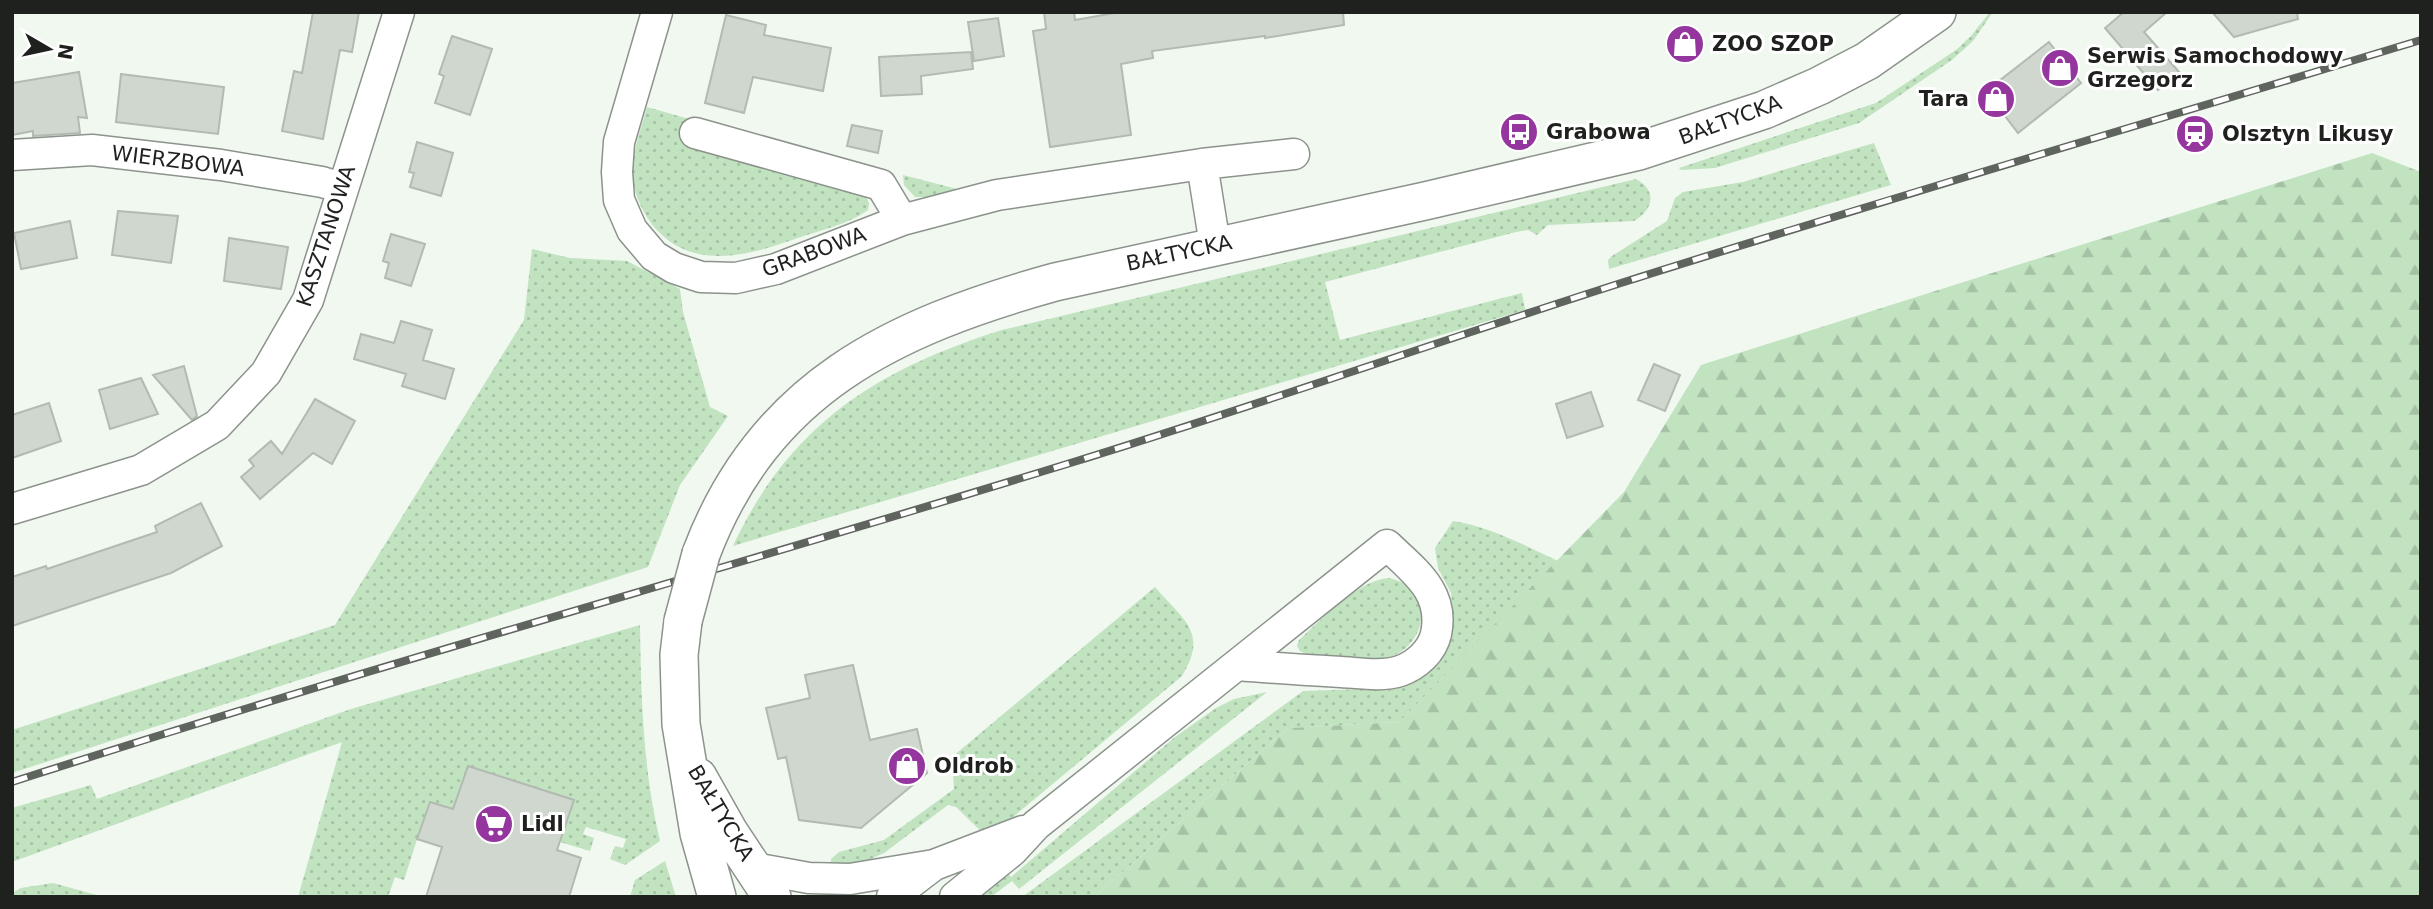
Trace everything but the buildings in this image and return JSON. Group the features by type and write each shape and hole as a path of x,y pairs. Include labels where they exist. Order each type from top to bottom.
{"main road":[{"name":"BAŁTYCKA","path":"717,896 699,833 681,724 679,655 683,621 701,554 721,506 762,444 802,402 855,361 926,325 1019,292 1093,272 1536,176 1639,151 1711,129 1765,110 1867,61 1937,12"},
{"name":"BAŁTYCKA","path":"687,758 729,832 763,882"}],"street":[{"name":"KASZTANOWA","path":"12,509 141,470 217,425 266,373 308,300 398,12"},
{"name":"GRABOWA","path":"657,12 619,142 619,200 632,230 654,256 674,268 701,277 736,278 776,269 902,220 997,195 1202,164 1294,154"},
{"path":"695,133 881,185 902,220"},
{"name":"WIERZBOWA","path":"12,155 92,150 221,165 342,188"},
{"path":"1202,164 1215,245"},
{"name":"BAŁTYCKA","path":"955,897 1012,851 1036,825 1387,545 1422,578 1437,607 1435,639 1427,653 1400,671 1377,674 1238,665"},
{"name":"BAŁTYCKA","path":"763,882 808,878 840,879 934,865 1036,825"},
{"name":"BAŁTYCKA","path":"892,897 934,865"}],"green space":[{"path":"1990,12 1993,12 1973,41 1952,60 1859,123 1715,168 1679,168 1876,103 1956,50"},
{"path":"647,107 696,121 690,148 866,197 868,210 844,223 761,250 723,256 687,251 670,242 655,228 636,193 633,162"},
{"path":"1874,143 1891,185 1609,269 1608,260 1612,256 1667,221 1675,198 1683,192 1743,182"},
{"path":"2372,153 2421,172 2421,897 1094,897 1288,728 1399,722 1624,492 1701,365"},
{"path":"903,175 957,189 929,197 915,197 904,185"},
{"path":"1636,179 1648,189 1650,200 1649,206 1634,221 1548,225 1537,235 1528,230 1516,232 1325,282 1340,340 1522,293 1525,310 733,546 756,503 782,466 810,434 842,407 877,383 957,345 1002,330"},
{"path":"532,249 570,258 627,261 680,289 683,312 710,407 728,416 680,485 648,567 12,773 12,730 335,625 524,320"},
{"path":"1453,521 1494,532 1558,561 1399,722 1288,728 1094,897 1022,897 1303,691 1395,688 1424,674 1445,646 1454,622 1451,593 1438,568 1435,548"},
{"path":"1388,578 1413,591 1419,602 1420,626 1406,648 1393,656 1375,659 1307,655 1300,651 1297,646 1299,640 1340,602 1364,586"},
{"path":"1155,587 1183,618 1193,637 1190,661 1182,676 988,838 956,807 948,805 884,853 859,864 830,868 831,859 839,852 884,840 954,789 952,757"},
{"path":"640,625 646,761 660,841 625,865 610,859 615,846 623,848 626,839 586,827 583,834 594,838 590,851 560,842 573,800 468,766 454,809 429,802 404,880 395,877 388,897 298,897 342,742 12,862 12,808 91,785 97,799 351,709"},
{"path":"1267,692 1019,889 1012,881 991,897 977,897 1007,872 1011,877 1175,737 1216,708 1234,699"},
{"path":"665,861 676,897 630,897 635,880"},
{"path":"53,883 104,897 12,897 12,893 21,888"}],"railway":[{"path":"12,782 275,700 1067,464 1721,252 2421,40"}],"place":[{"name":"ZOO SZOP","path":"1685,44"},
{"name":"Serwis Samochodowy Grzegorz","path":"2060,68"},
{"name":"Tara","path":"1996,99"},
{"name":"Grabowa","path":"1519,132"},
{"name":"Olsztyn Likusy","path":"2195,134"},
{"name":"Oldrob","path":"907,766"},
{"name":"Lidl","path":"494,824"}]}
